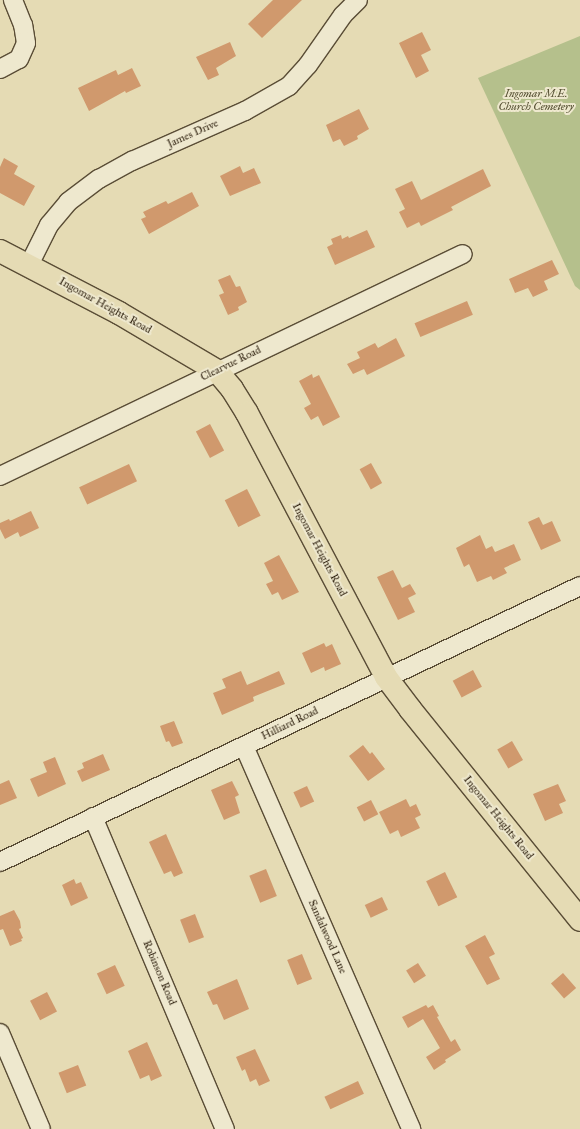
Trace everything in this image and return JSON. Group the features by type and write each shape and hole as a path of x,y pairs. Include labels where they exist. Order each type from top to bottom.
{"main road":[{"name":"Ingomar Heights Road","path":"0,251 119,313 217,371 232,389 247,413 386,677 410,709 580,920"}],"street":[{"path":"0,69 19,59 26,43 23,25 13,0"},
{"name":"James Drive","path":"29,265 49,225 68,202 99,179 132,161 245,111 289,86 308,65 343,15 358,0"},
{"name":"Clearvue Road","path":"0,476 463,254"},
{"name":"Hilliard Road","path":"0,862 580,586"},
{"name":"Sandalwood Lane","path":"244,746 411,1129"},
{"name":"Robinson Road","path":"93,818 225,1129"},
{"path":"0,1033 41,1129"}],"green space":[{"name":"Ingomar M.E. Church Cemetery","path":"580,36 580,290 575,286 478,78"}],"building":[{"path":"273,0 302,0 262,38 248,24"},
{"path":"422,32 431,50 421,55 429,71 416,78 399,43"},
{"path":"230,42 236,56 216,68 219,75 208,80 196,57"},
{"path":"132,68 141,86 126,93 125,91 89,111 78,88 116,70 118,75"},
{"path":"359,109 369,129 357,136 358,139 344,146 340,139 333,142 326,125"},
{"path":"4,158 18,166 14,174 35,186 24,206 0,193 0,167"},
{"path":"240,166 243,173 254,168 261,183 230,196 220,176"},
{"path":"483,169 491,186 451,207 453,210 421,226 419,222 407,228 399,212 405,209 395,189 412,181 421,200"},
{"path":"192,192 199,206 149,234 141,219 146,217 143,212 166,201 168,204"},
{"path":"367,230 375,247 335,265 327,247 333,244 331,239 341,235 342,239 348,236 349,238"},
{"path":"552,260 559,274 544,281 548,290 533,297 528,288 515,293 509,279"},
{"path":"230,275 236,287 240,286 247,302 238,307 239,310 228,315 219,295 224,293 218,280"},
{"path":"467,301 473,315 420,337 415,323"},
{"path":"396,338 405,356 367,375 364,369 353,374 347,364 360,358 357,352 375,343 378,348"},
{"path":"312,374 313,378 319,375 340,417 323,426 318,416 311,420 304,408 311,404 299,381"},
{"path":"210,424 224,450 210,458 196,432"},
{"path":"371,463 382,483 371,489 360,469"},
{"path":"129,464 137,481 87,504 79,487"},
{"path":"247,489 261,516 238,527 225,500"},
{"path":"31,511 39,528 20,537 18,532 5,539 0,529 0,523 9,519 10,521"},
{"path":"539,517 543,525 552,521 561,541 541,550 528,522"},
{"path":"480,535 486,549 492,546 495,552 514,544 521,560 504,568 507,573 493,580 491,576 477,582 469,564 464,567 456,548"},
{"path":"279,555 299,592 282,600 278,592 272,595 266,584 273,581 264,563"},
{"path":"393,570 402,588 410,584 416,594 408,598 415,612 398,620 377,577"},
{"path":"324,643 326,647 332,644 341,664 325,671 324,667 311,673 302,653"},
{"path":"473,670 482,687 462,698 453,681"},
{"path":"241,671 247,685 279,671 285,684 253,697 254,701 222,715 213,693 226,688 222,679"},
{"path":"174,721 183,743 172,747 169,741 166,742 160,726"},
{"path":"512,741 523,760 508,769 497,750"},
{"path":"363,745 370,754 372,752 385,769 368,781 349,756"},
{"path":"103,754 110,770 82,782 77,771 84,768 82,763"},
{"path":"55,757 66,784 38,797 30,779 47,772 43,762"},
{"path":"9,780 17,798 0,805 0,784"},
{"path":"232,781 239,795 235,797 240,813 224,820 211,790"},
{"path":"558,784 566,801 559,804 563,813 545,821 533,794"},
{"path":"307,786 314,801 301,808 293,792"},
{"path":"406,799 410,807 416,804 421,815 415,818 420,828 401,837 398,830 390,834 379,812"},
{"path":"371,800 378,814 364,822 357,807"},
{"path":"166,834 183,873 174,877 171,871 164,874 149,842"},
{"path":"266,869 277,896 260,903 249,876"},
{"path":"445,872 457,897 438,906 426,881"},
{"path":"74,879 76,884 81,882 88,898 71,906 62,885"},
{"path":"382,897 388,910 371,918 365,905"},
{"path":"14,910 20,921 21,928 19,929 23,938 21,939 22,941 10,946 3,929 0,930 0,916"},
{"path":"195,914 204,937 189,943 180,920"},
{"path":"485,935 495,954 489,957 500,979 487,985 465,946"},
{"path":"302,954 312,979 297,985 287,960"},
{"path":"418,963 426,976 414,983 406,970"},
{"path":"115,965 125,986 107,994 97,973"},
{"path":"563,973 576,988 564,999 551,983"},
{"path":"237,979 249,1009 224,1020 217,1004 213,1005 207,992"},
{"path":"47,992 57,1012 40,1020 30,1001"},
{"path":"426,1005 428,1008 433,1005 439,1016 437,1017 451,1042 455,1039 461,1050 445,1060 446,1062 434,1070 426,1057 440,1048 423,1019 408,1028 402,1017"},
{"path":"147,1042 162,1076 151,1081 149,1075 140,1079 128,1051"},
{"path":"255,1049 270,1081 259,1086 256,1079 250,1082 245,1069 242,1071 236,1057"},
{"path":"78,1065 86,1085 67,1093 59,1073"},
{"path":"358,1081 364,1094 330,1109 324,1097"}]}
